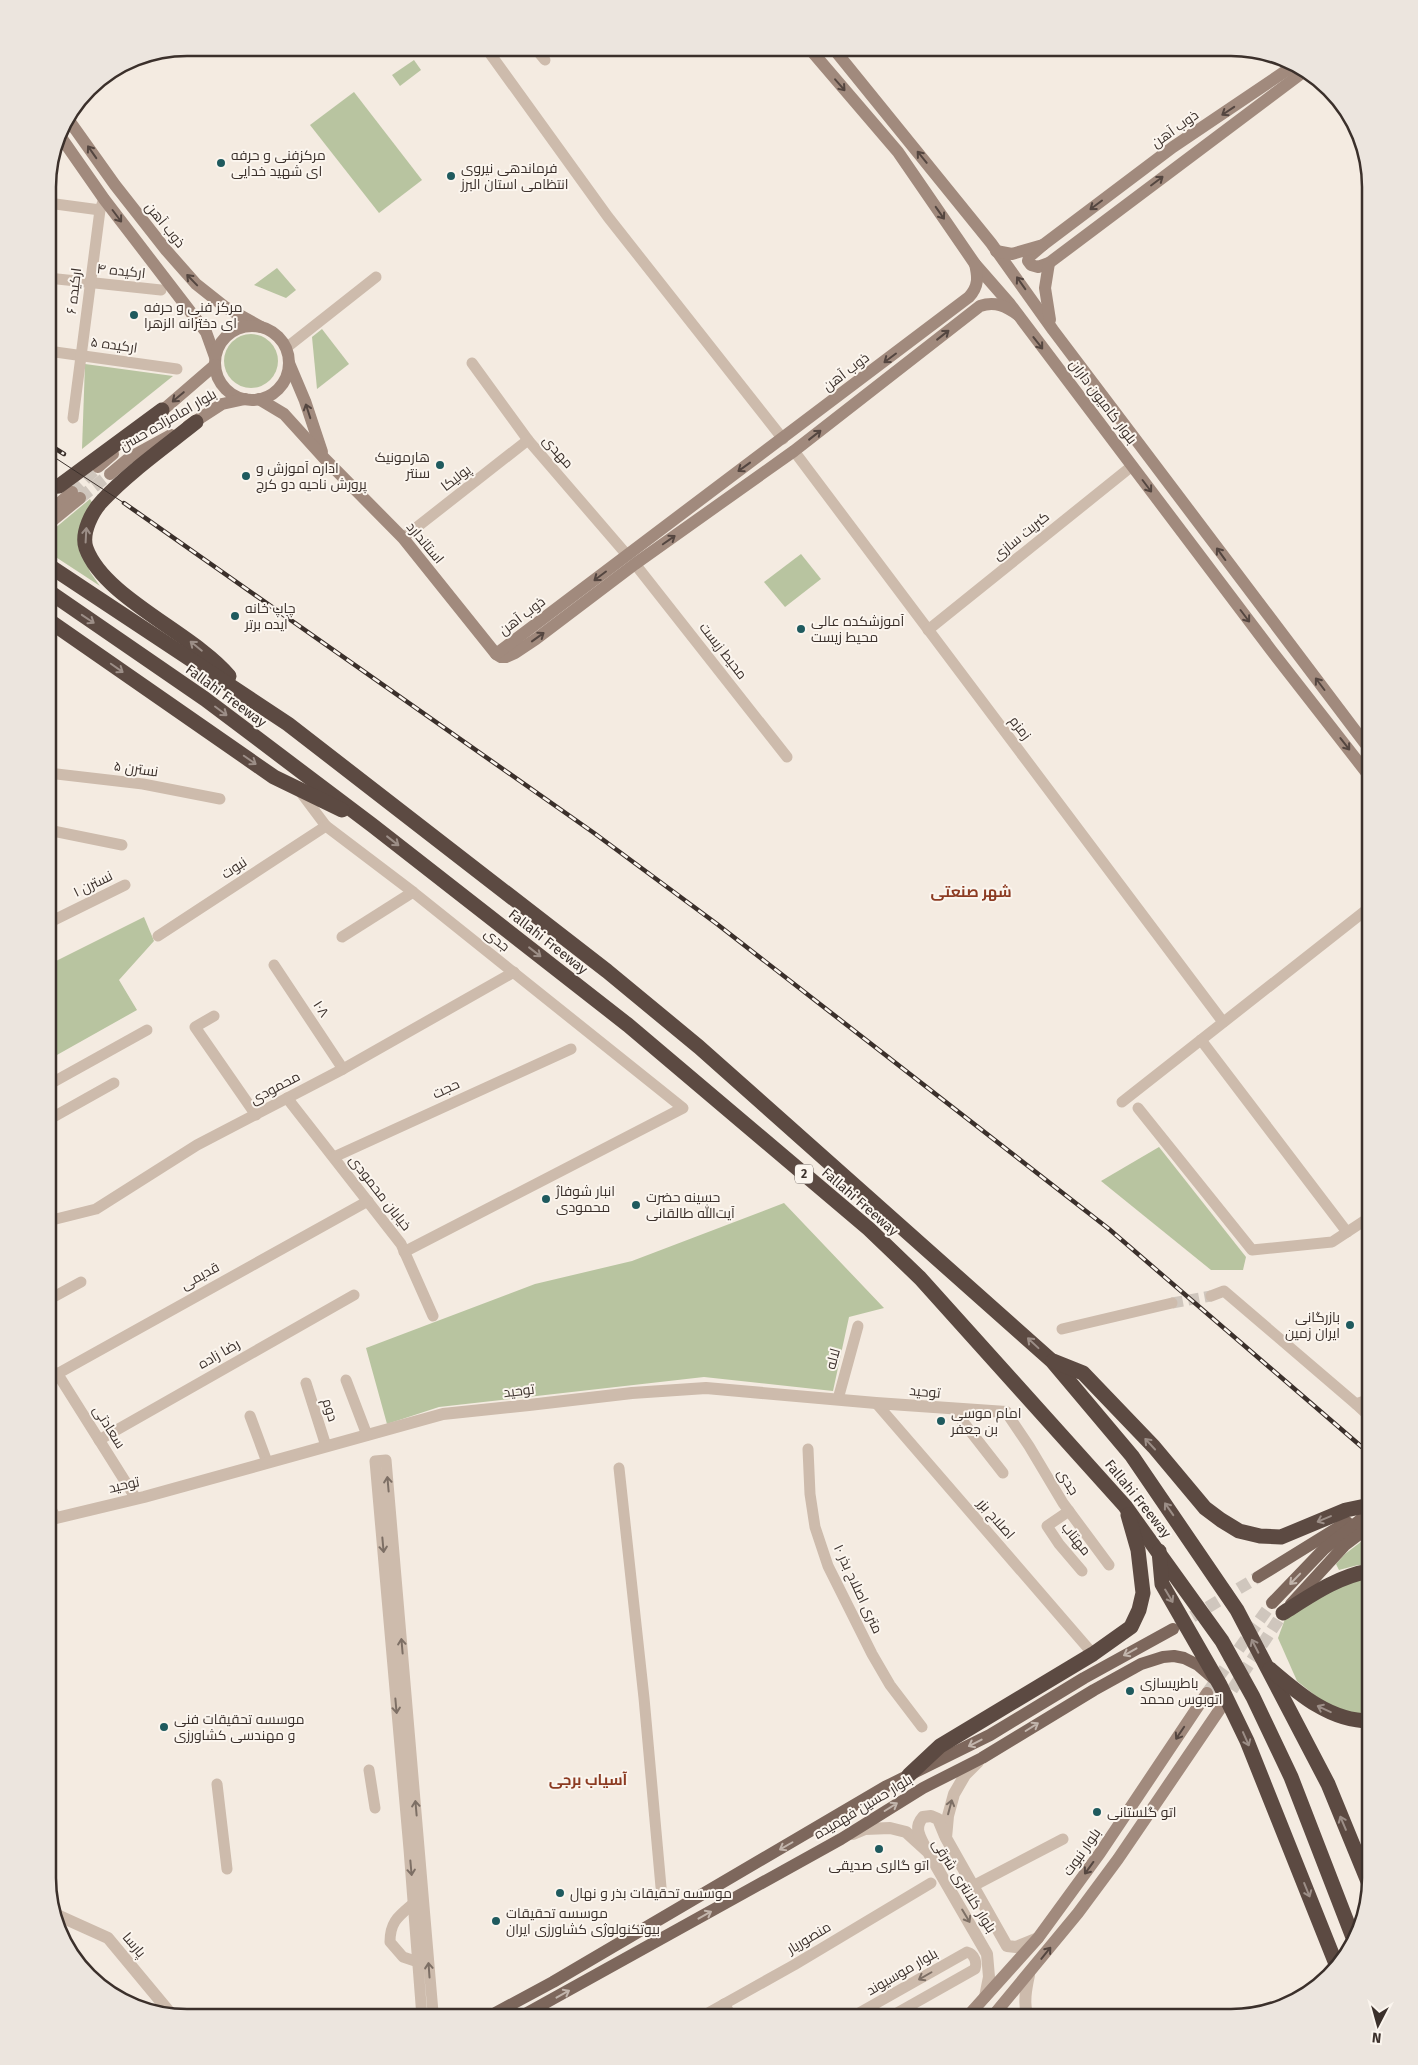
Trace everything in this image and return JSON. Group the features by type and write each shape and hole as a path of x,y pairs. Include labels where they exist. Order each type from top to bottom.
{"highway":[{"path":"57,486 162,410"},
{"path":"196,422 102,501 85,529 86,547 113,586 180,633 221,666 243,693"},
{"name":"Fallahi Freeway","path":"57,570 288,724 607,971 699,1047 1052,1361 1132,1456 1237,1610 1328,1784 1362,1867"},
{"name":"Fallahi Freeway","path":"57,597 205,699 372,825 628,1025 869,1229 920,1278 1125,1506 1222,1641 1254,1697 1291,1777 1350,1931"},
{"path":"57,626 274,777 372,825"},
{"path":"1052,1361 1083,1373 1154,1448 1205,1508 1239,1531 1260,1536 1281,1537 1346,1510 1362,1507"},
{"path":"909,1775 940,1746 1093,1654 1131,1627 1139,1610 1142,1593 1141,1571 1138,1550 1125,1506"},
{"path":"1158,1550 1162,1584 1220,1685 1247,1741 1334,1959"},
{"path":"1277,1608 1334,1582 1362,1573"},
{"path":"1264,1664 1306,1700 1345,1718 1362,1721"}],"main road":[{"name":"بلوار کامیون داران","path":"816,57 898,152 975,264 1018,315 1271,650 1362,767"},
{"name":"بلوار کامیون داران","path":"840,57 1016,276 1053,330 1362,739"},
{"name":"ذوب آهن","path":"996,251 1012,254 1043,245 1173,147 1288,69"},
{"path":"1043,245 1030,255 1028,261 1031,265 1038,267 1049,263 1299,75"},
{"name":"ذوب آهن","path":"72,125 115,185 166,250 196,284 225,307 261,327"},
{"path":"64,143 102,205 206,332 218,377 224,387 234,395 245,399 259,399 271,395 287,376 289,363 286,348 281,340 272,332 261,327 249,326 237,329 226,336 219,346 215,361"},
{"path":"102,205 115,185"},
{"path":"1049,263 1045,288 1047,307 1053,330"},
{"name":"ذوب آهن","path":"631,559 783,439 969,297 975,290 978,278 975,264"},
{"name":"ذوب آهن","path":"496,654 631,559 794,451 980,306 996,303 1009,308 1018,315"},
{"name":"بلوار امامزاده حسن","path":"98,467 215,361"},
{"name":"استاندارد","path":"289,363 305,402 323,457"},
{"name":"بلوار امامزاده حسن","path":"110,474 129,458 196,422 222,404 245,399"},
{"name":"استاندارد","path":"259,399 284,414 323,457 403,538 496,654"},
{"path":"1104,428 1120,417"},
{"path":"57,507 76,495 57,515"},
{"path":"1258,1577 1362,1511"},
{"path":"1277,1608 1324,1549 1362,1518"},
{"path":"1277,1608 1345,1545 1362,1532"},
{"name":"بلوار حسین فهمیده","path":"503,2008 885,1786 990,1735 1084,1678 1173,1628"},
{"name":"بلوار حسین فهمیده","path":"536,2008 841,1839 923,1788 982,1758 1094,1690 1141,1664 1163,1657 1174,1656 1184,1658 1198,1665 1220,1685"},
{"name":"بلوار نبوت","path":"974,2009 1038,1938 1100,1853 1207,1692"},
{"path":"999,2009 1029,1975 1118,1859 1220,1709"},
{"path":"673,1911 683,1928"}],"street":[{"path":"492,56 608,217 783,439"},
{"path":"542,56 545,60"},
{"path":"57,203 102,205"},
{"name":"ارکیده ۶","path":"73,418 90,282 102,205"},
{"path":"286,348 376,277"},
{"name":"ارکیده ۴","path":"57,279 162,290"},
{"name":"ارکیده ۵","path":"57,352 177,369"},
{"name":"مهدی","path":"472,364 528,440 631,559"},
{"name":"پولیکا","path":"403,538 528,440"},
{"name":"زمزم","path":"794,451 1223,1022"},
{"name":"کبریت سازی","path":"928,630 1132,466"},
{"name":"محیط زیست","path":"631,559 787,757"},
{"name":"نسترن ۵","path":"57,774 143,784 220,799"},
{"name":"جدی","path":"299,790 326,826 413,892 683,1108 404,1252"},
{"name":"نبوت","path":"158,936 326,826"},
{"path":"57,832 122,844"},
{"name":"نسترن ۱","path":"57,919 125,885"},
{"path":"342,937 413,892"},
{"path":"1122,1102 1362,913"},
{"name":"۱۰۸","path":"274,965 343,1069"},
{"name":"محمودی","path":"56,1219 96,1209 196,1145 343,1069 514,972"},
{"path":"214,1016 195,1027 256,1115"},
{"path":"56,1079 147,1030"},
{"path":"1201,1040 1347,1232"},
{"name":"حجت","path":"334,1157 571,1048"},
{"path":"56,1115 114,1083"},
{"name":"خیابان محمودی","path":"288,1098 401,1244 433,1316"},
{"path":"1138,1108 1252,1250 1332,1242 1362,1222"},
{"name":"قدیمی","path":"56,1374 368,1201"},
{"path":"56,1295 80,1282"},
{"path":"1211,1296 1224,1291 1362,1410"},
{"name":"رضا زاده","path":"99,1440 354,1295"},
{"path":"1062,1329 1172,1303"},
{"name":"لاله","path":"838,1399 858,1326"},
{"path":"346,1380 367,1435"},
{"name":"سعادتی","path":"56,1382 99,1440 135,1497"},
{"name":"دوم","path":"306,1383 326,1446"},
{"name":"توحید","path":"56,1518 144,1496 443,1414 632,1393 706,1388 1006,1412"},
{"path":"1356,1404 1362,1402"},
{"name":"اصلاح بزر","path":"876,1403 1093,1654"},
{"path":"953,1409 1003,1473"},
{"name":"جدی","path":"1006,1412 1068,1511 1109,1565"},
{"path":"250,1416 267,1462"},
{"name":"۱۰ متری اصلاح بذر","path":"808,1449 814,1527 828,1566 872,1654 890,1685 922,1727"},
{"path":"421,2008 414,1903 375,1461 386,1460 433,2008"},
{"path":"618,1468 661,1886"},
{"name":"مهتاب","path":"1068,1511 1043,1522 1082,1571"},
{"name":"بلوار کلانتری شرقی","path":"982,1758 964,1775 954,1794 948,1816 946,1838 1007,1946 1016,1947 1038,1938"},
{"path":"370,1770 375,1808"},
{"path":"217,1784 227,1869"},
{"path":"928,1852 917,1831 919,1822 923,1817 931,1816 938,1819 946,1838"},
{"name":"بلوار کلانتری شرقی","path":"841,1839 865,1829 890,1828 906,1832 928,1852 987,1954 989,1977 985,1997"},
{"path":"954,1896 1063,1838"},
{"name":"منصوریار","path":"716,2009 931,1883"},
{"path":"414,1903 396,1919 390,1930 390,1942 403,1957 418,1962"},
{"name":"پارسا","path":"63,1918 108,1938 165,2006"},
{"name":"بلوار موسیوند","path":"867,2009 967,1952 976,1960 975,1970 905,2009"},
{"path":"1025,2009 1025,1993 1029,1975"},
{"path":"724,2004 727,2009"}],"green space":[{"path":"414,60 421,70 400,86 392,75"},
{"path":"354,92 422,180 379,213 310,125"},
{"path":"277,268 296,290 286,298 254,285"},
{"path":"322,329 349,364 317,389 312,337"},
{"path":"246,334 256,334 266,338 274,346 278,361 274,376 266,384 256,388 246,388 236,384 228,376 224,366 224,356 228,346 236,338"},
{"path":"85,364 173,376 82,449"},
{"path":"90,499 93,504 86,560 90,572 100,586 57,558 57,527"},
{"path":"801,554 821,579 785,607 764,582"},
{"path":"144,917 154,941 119,980 137,1010 56,1055 57,961"},
{"path":"1159,1147 1246,1257 1243,1270 1211,1270 1101,1181"},
{"path":"784,1203 884,1308 849,1317 833,1391 704,1377 439,1407 387,1424 366,1348 535,1284 632,1261"},
{"path":"1362,1541 1362,1565 1339,1570 1336,1564 1345,1554"},
{"path":"1353,1577 1362,1579 1362,1715 1331,1708 1297,1681 1278,1638 1285,1619"}],"tunnel":[{"path":"72,492 98,467"},
{"path":"80,498 110,474"},
{"path":"1172,1303 1211,1296"},
{"path":"1177,1626 1258,1577"},
{"path":"1207,1693 1272,1603"},
{"path":"1222,1705 1283,1613"}],"tram line":[{"path":"57,459 124,503"}],"railway":[{"path":"57,450 64,454"},
{"path":"124,503 594,833 717,924 1109,1229 1362,1447"}],"place":[{"name":"مرکزفنی و حرفه ای شهید خدایی","path":"221,163"},
{"name":"فرماندهی نیروی انتظامی استان البرز","path":"451,176"},
{"name":"مرکز فنی و حرفه ای دخترانه الزهرا","path":"134,315"},
{"name":"هارمونیک سنتر","path":"440,465"},
{"name":"اداره آموزش و پرورش ناحیه دو کرج","path":"246,476"},
{"name":"چاپ خانه ایده برتر","path":"235,616"},
{"name":"آموزشکده عالی محیط زیست","path":"801,629"},
{"name":"انبار شوفاژ محمودی","path":"546,1199"},
{"name":"حسینه حضرت آیت‌الله طالقانی","path":"636,1205"},
{"name":"بازرگانی ایران زمین","path":"1350,1325"},
{"name":"امام موسی بن جعفر","path":"941,1421"},
{"name":"باطریسازی اتوبوس محمد","path":"1130,1691"},
{"name":"موسسه تحقیقات فنی و مهندسی کشاورزی","path":"164,1727"},
{"name":"اتو گلستانی","path":"1097,1812"},
{"name":"اتو گالری صدیقی","path":"879,1849"},
{"name":"موسسه تحقیقات بذر و نهال","path":"560,1893"},
{"name":"موسسه تحقیقات بیوتکنولوژی کشاورزی ایران","path":"496,1921"}],"district":[{"name":"شهر صنعتی","path":"971,892"},
{"name":"آسیاب برجی","path":"588,1780"}]}
